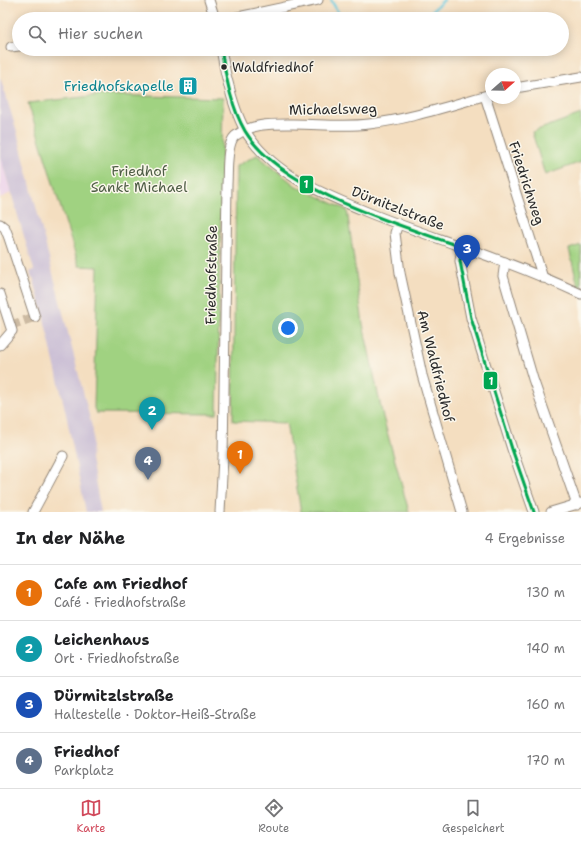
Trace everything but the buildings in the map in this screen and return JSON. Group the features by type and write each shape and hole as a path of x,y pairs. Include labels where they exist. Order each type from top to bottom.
{"street":[{"path":"209,0 212,12"},
{"path":"261,12 318,0"},
{"path":"223,56 234,101 244,130"},
{"path":"521,87 581,77"},
{"name":"Michaelsweg","path":"244,130 256,125 275,124 368,124 404,118 485,96"},
{"name":"Friedrichweg","path":"491,104 543,278"},
{"name":"Dürnitzlstraße","path":"244,130 259,149 290,176 302,184 398,224 505,262 581,294"},
{"name":"Friedhofstraße","path":"220,512 229,152 233,137 244,130"},
{"path":"0,224 5,228 9,238 35,317"},
{"name":"Am Waldfriedhof","path":"398,224 396,232 400,273 422,375 462,512"},
{"path":"462,246 460,261 471,318 512,449 534,512"},
{"path":"505,262 503,276 533,379 579,504 551,512"},
{"path":"0,294 12,331 0,345"},
{"path":"33,512 63,456"}],"shaded area":[{"path":"0,77 17,132 93,431 91,459 101,512 86,512 66,414 43,314 33,277 32,278 30,272 34,270 0,155"},
{"path":"0,155 11,193 0,198"}],"green space":[{"name":"Friedhof Sankt Michael","path":"102,95 223,98 217,414 96,413 94,408 98,267 79,266 28,103"},
{"path":"581,114 581,162 545,175 532,132"},
{"path":"257,155 296,186 347,210 363,324 383,417 409,512 301,512 286,423 233,421 236,166"},
{"path":"581,245 581,288 578,286 569,249"}],"waterway":[{"path":"331,0 338,12"},
{"path":"431,12 444,0"}],"tunnel":[{"path":"11,325 35,317"}],"transit line":[{"name":"1","path":"222,56 230,91 240,122 245,131 262,152 285,171 312,188 343,203 406,228 462,247"},
{"name":"1","path":"462,247 460,261 471,318 512,449 534,512"}],"place":[{"name":"Waldfriedhof","path":"224,67"},
{"name":"Friedhofskapelle","path":"188,86"},
{"name":"Dürmitzlstraße","path":"467,268"},
{"name":"Leichenhaus","path":"152,430"},
{"name":"Cafe am Friedhof","path":"240,474"},
{"name":"Friedhof","path":"148,480"}]}
